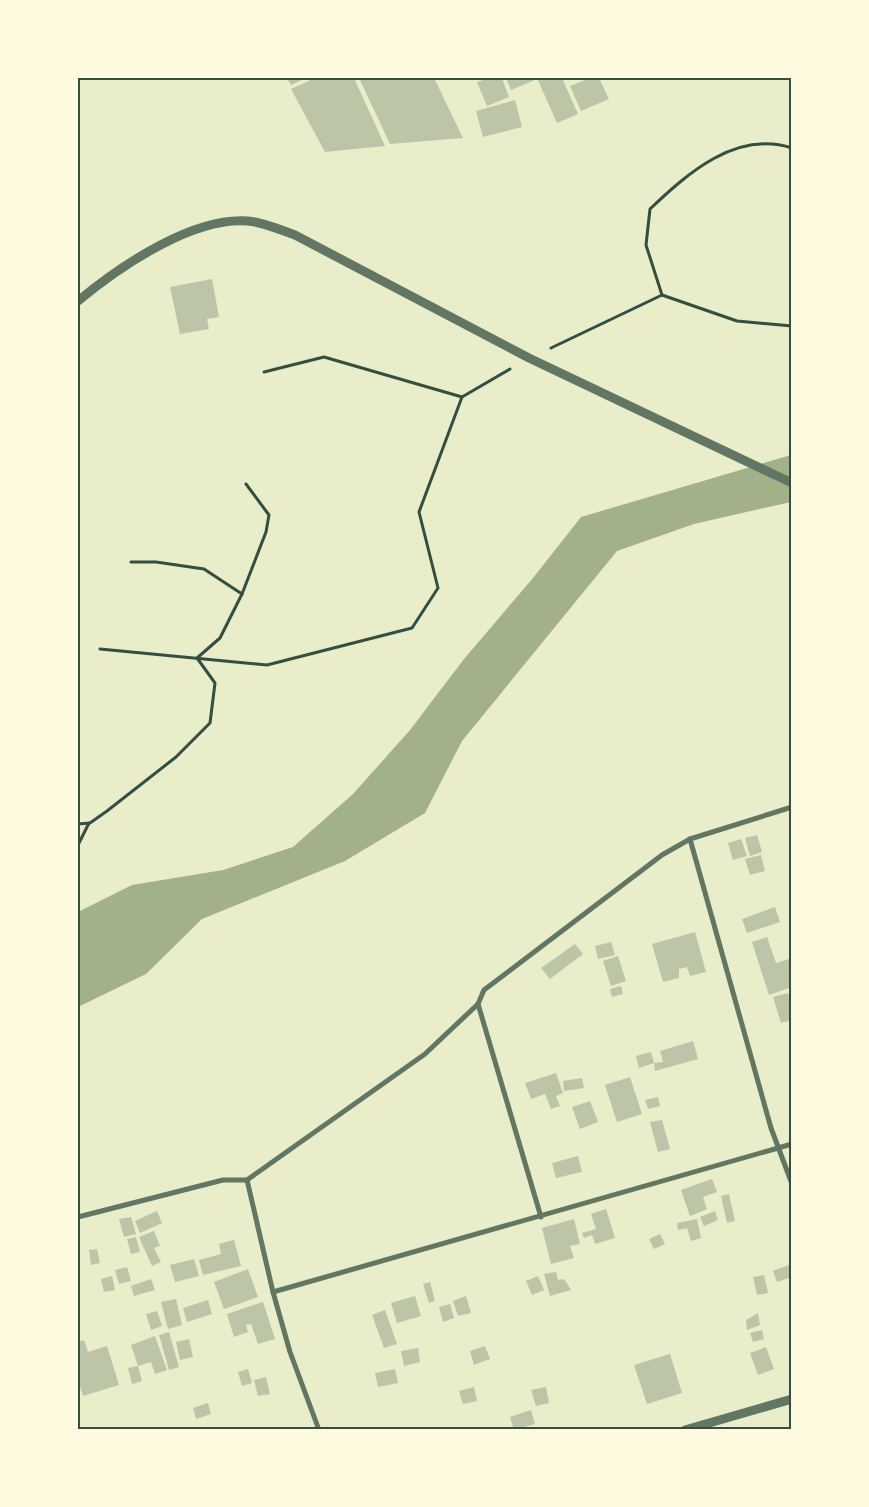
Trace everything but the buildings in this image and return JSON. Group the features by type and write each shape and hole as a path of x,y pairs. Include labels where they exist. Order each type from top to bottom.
{"street":[{"path":"78,301 138,257 162,244 202,228 224,222 254,222 295,234 529,358 792,483"},
{"path":"78,1217 223,1180 247,1180 425,1054 478,1004 484,990 662,854 690,839 792,806"},
{"path":"690,839 771,1128 780,1147 792,1184"},
{"path":"478,1004 541,1217"},
{"path":"273,1292 792,1144"},
{"path":"247,1180 273,1292 290,1352 319,1430"},
{"path":"686,1430 792,1399"}],"path":[{"path":"662,295 646,246 650,209 680,181 724,151 762,143 792,148"},
{"path":"264,372 324,357 462,397"},
{"path":"197,658 220,638 242,594 266,532 269,515 246,484"},
{"path":"100,649 266,664 412,628 438,588 418,512"},
{"path":"131,562 156,562 204,569 242,594"},
{"path":"78,845 90,823 176,757 210,723 214,683 197,658"},
{"path":"78,824 90,823"}],"shaded area":[{"path":"791,455 791,502 694,524 617,551 462,741 425,813 345,861 202,919 146,974 78,1007 78,912 132,885 223,870 293,847 353,794 410,730 464,659 533,578 581,517"}]}
